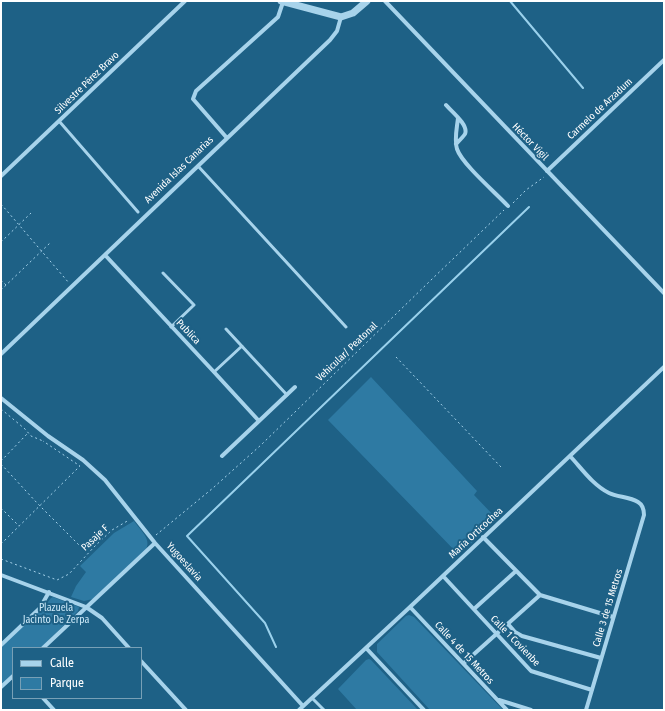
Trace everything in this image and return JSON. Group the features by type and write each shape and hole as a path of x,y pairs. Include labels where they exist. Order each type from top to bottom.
{"street":[{"name":"Silvestre Pérez Bravo","path":"1,176 185,1"},
{"path":"227,138 193,99 196,91 278,17 282,1 341,17 353,13 367,1"},
{"name":"Héctor Vigil","path":"385,1 664,294"},
{"name":"Avenida Islas Canarias","path":"1,354 330,40 337,31 341,17"},
{"name":"Carmelo de Arzadum","path":"547,171 664,60"},
{"path":"446,105 466,129 465,134 456,144"},
{"path":"458,118 456,144 462,158 508,206"},
{"name":"Publica","path":"105,255 259,422"},
{"name":"María Orticochea","path":"299,710 410,608 483,537 664,367"},
{"path":"222,456 295,387"},
{"name":"Yugoeslavia","path":"1,398 48,436 83,460 114,489 155,543 303,706"},
{"name":"Calle 3 de 15 Metros","path":"570,456 603,489 610,493 638,501 644,510 644,515 586,710"},
{"path":"483,537 540,595 614,617"},
{"path":"44,647 155,543"},
{"path":"474,609 516,571"},
{"path":"1,575 86,607 102,618 128,647"},
{"name":"Calle 1 Covienbe","path":"443,576 530,672 592,690"},
{"path":"1,645 40,608 48,592"},
{"path":"464,663 540,595"},
{"name":"Calle 4 de 15 Metros","path":"410,608 464,663 507,710"},
{"path":"508,624 515,632 522,636 601,658"},
{"path":"366,648 424,710"},
{"path":"142,662 186,710"},
{"path":"1,688 12,677"},
{"path":"44,699 54,710"},
{"path":"497,700 531,710"}],"lane":[{"path":"59,121 138,212"},
{"path":"198,166 346,327"},
{"path":"163,273 194,305 171,327"},
{"path":"226,329 287,395"},
{"path":"214,372 242,346"},
{"path":"312,698 324,710"}],"path":[{"name":"Vehicular/ Peatonal","path":"152,539 213,488 261,445 508,206 544,177 547,171"},
{"path":"1,204 72,286"},
{"path":"1,242 31,213"},
{"path":"1,290 51,242"},
{"path":"1,280 6,285"},
{"path":"396,358 501,467"},
{"path":"1,409 25,428 28,433 80,466 1,544"},
{"path":"1,461 28,433"},
{"path":"1,464 40,506 88,553"},
{"path":"1,508 18,526"},
{"name":"Pasaje F","path":"1,559 57,580 69,574 112,530 135,516"}],"green space":[{"path":"371,377 477,491 474,495 497,519 459,555 328,420"},
{"path":"134,521 146,538 146,549 93,599 84,601 71,597 76,586 86,572 80,566 114,533"},
{"name":"Plazuela Jacinto De Zerpa","path":"53,597 79,607 78,611 42,647 12,647 12,675 1,685 1,647 44,607"},
{"path":"409,615 414,617 503,710 430,710 377,652 377,644 406,616"},
{"path":"369,659 418,710 357,710 338,689 366,660"}],"waterway":[{"path":"510,1 583,88"},
{"path":"276,647 265,623 187,536 529,207"}]}
